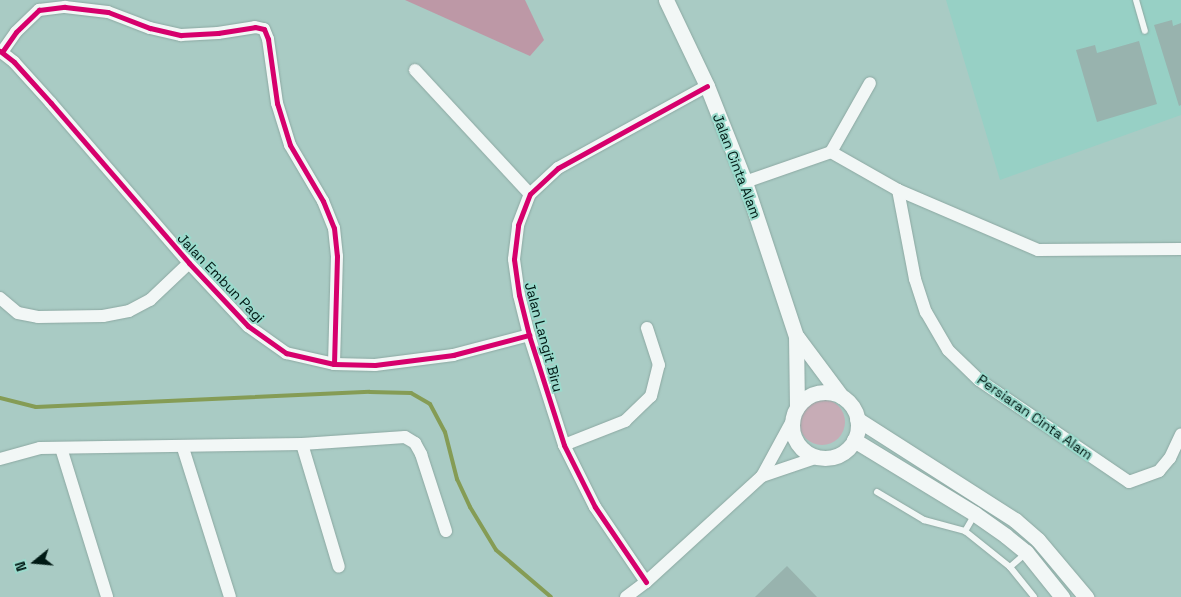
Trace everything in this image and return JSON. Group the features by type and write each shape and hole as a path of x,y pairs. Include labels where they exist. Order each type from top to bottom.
{"street":[{"name":"Jalan Cinta Alam","path":"666,0 707,86 745,182 796,336 841,396"},
{"path":"1,51 16,32 39,10 65,7 108,12 150,28 181,35 255,27 264,29 268,38 277,102 290,145 323,201 334,228 337,256 334,364"},
{"name":"Jalan Embun Pagi","path":"1,51 51,103 189,263 248,326 286,353 334,364 375,365 453,355 529,334"},
{"path":"415,70 530,194"},
{"path":"745,182 831,152 870,83"},
{"name":"Jalan Langit Biru","path":"646,582 595,507 564,445 518,295 514,259 518,224 530,194 558,168 707,86"},
{"path":"831,152 898,190 1038,250 1181,249"},
{"name":"Persiaran Cinta Alam","path":"898,190 915,279 926,312 948,350 979,380 1129,482 1159,471 1170,458 1181,434"},
{"path":"0,298 18,313 38,317 111,314 129,311 150,300 189,263"},
{"path":"564,445 625,421 651,396 659,365 647,328"},
{"name":"Jalan Cinta Alam","path":"626,597 646,582 762,476 795,414 796,336"},
{"path":"816,393 833,393 841,396 852,406 857,419 857,430 854,440 839,454 818,457 800,447 794,435 795,414 809,396 816,393"},
{"path":"857,419 1015,520 1038,540 1086,597"},
{"path":"0,460 40,448 184,448 302,444 404,437 415,443 421,454 446,531"},
{"path":"854,440 975,514 1026,552 1062,597"},
{"path":"302,444 339,567"},
{"path":"61,448 107,597"},
{"path":"184,448 230,597"},
{"name":"Jalan Cinta Alam","path":"762,476 818,457"}],"lane":[{"path":"1136,0 1145,31"},
{"path":"877,492 924,520 965,531 1010,567 1034,597"},
{"path":"965,531 975,514"},
{"path":"1010,567 1026,552"}],"shaded area":[{"path":"405,0 525,0 544,40 530,56"},
{"path":"946,0 1181,0 1181,115 1000,180"},
{"path":"822,399 835,403 841,409 845,422 841,435 835,441 822,445 809,441 803,435 799,422 803,409 809,403"}],"building":[{"path":"1172,20 1173,26 1181,23 1181,105 1179,106 1154,25"},
{"path":"1139,41 1157,104 1097,122 1076,50 1095,45 1097,53"},
{"path":"787,566 817,597 755,597"}],"waterway":[{"path":"0,398 36,407 370,392 411,393 430,404 445,432 457,479 470,507 496,550 551,597"}],"cycle path":[{"path":"2,52 16,32 39,10 65,7 108,12 150,28 181,35 218,33 255,27 264,29 268,39 277,103 290,145 323,201 334,228 337,256 334,364"},
{"path":"0,51 14,62 51,103 189,263 248,326 286,353 334,364 375,365 453,355 529,335"},
{"path":"646,582 595,507 564,445 529,335 519,295 514,259 518,225 530,194 558,168 707,86"}]}
